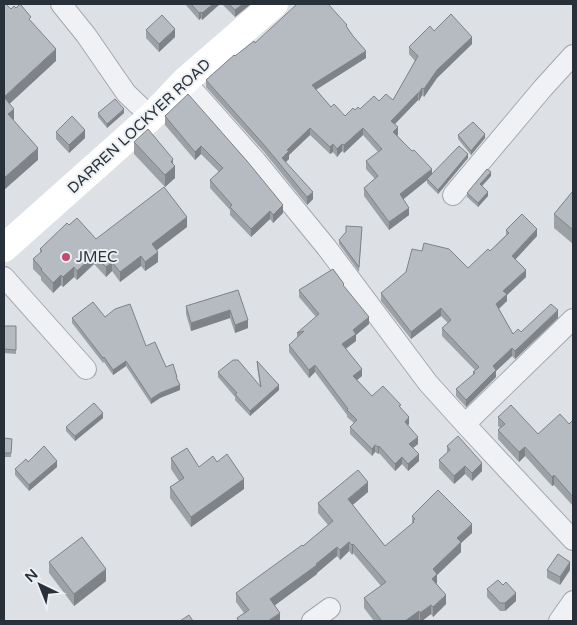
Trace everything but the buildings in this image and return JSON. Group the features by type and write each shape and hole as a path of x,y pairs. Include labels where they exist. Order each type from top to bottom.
{"street":[{"path":"61,4 86,35 126,93 151,117"},
{"name":"DARREN LOCKYER ROAD","path":"4,248 151,117 186,81 274,4"},
{"path":"453,195 573,55"},
{"path":"186,81 256,161 321,241 428,383 573,540"},
{"path":"4,277 86,369"},
{"path":"465,424 573,319"},
{"path":"559,621 573,601"},
{"path":"312,621 330,608"}],"place":[{"name":"JMEC","path":"66,257"}]}
